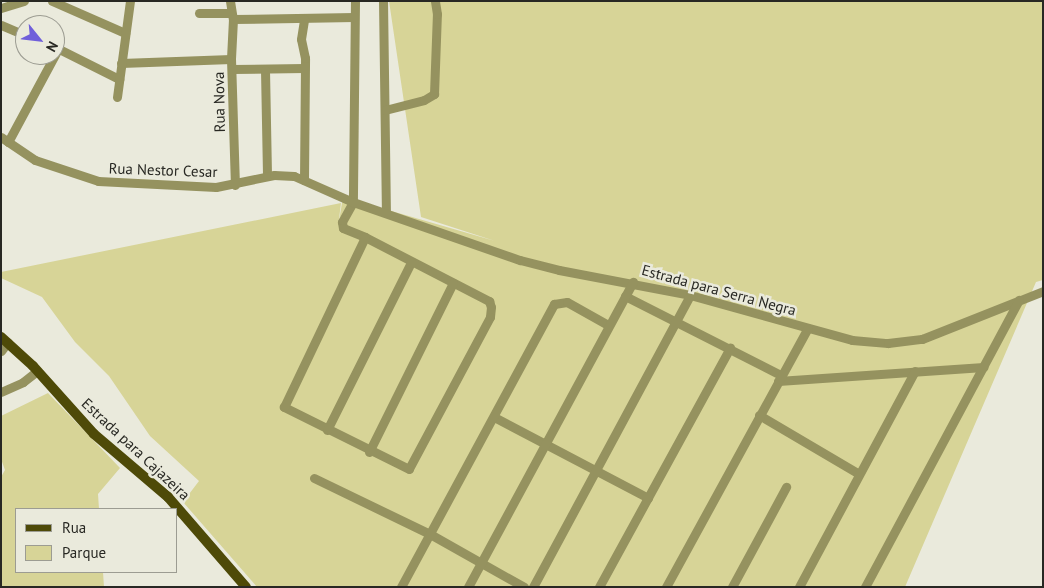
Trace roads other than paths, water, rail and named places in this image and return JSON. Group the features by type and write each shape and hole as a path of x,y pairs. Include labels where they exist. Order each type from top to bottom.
{"main road":[{"name":"Estrada para Cajazeira","path":"3,343 37,371 94,434 168,497 178,508"},
{"name":"Estrada para Cajazeira","path":"178,509 246,587"}],"street":[{"path":"1,8 24,1"},
{"path":"52,1 125,34"},
{"path":"117,97 130,1"},
{"name":"Rua Nova","path":"230,1 232,16 235,185"},
{"path":"355,1 353,202 342,222 343,228 365,237 489,301 490,317 411,467 406,469 290,413 284,407 284,403 365,237"},
{"path":"383,1 386,213"},
{"path":"385,110 424,100 434,94 437,14 434,1"},
{"path":"198,13 304,19 354,18"},
{"path":"304,19 301,39 304,68 304,180"},
{"path":"1,25 15,31"},
{"path":"65,52 119,79"},
{"path":"121,63 232,64 265,70 304,68"},
{"path":"4,140 47,65"},
{"path":"265,70 267,176"},
{"name":"Rua Nestor Cesar","path":"4,140 35,160 98,181 201,187 235,185 267,176 285,175 304,180 353,202 386,213"},
{"name":"Estrada para Serra Negra","path":"386,213 520,260 559,270 633,282 690,295 852,340 901,342 922,338 1043,291"},
{"path":"327,430 412,262"},
{"path":"468,587 608,325 633,282"},
{"path":"369,452 453,283"},
{"path":"533,587 690,295"},
{"path":"625,296 730,348 780,378 984,367"},
{"path":"865,587 1019,300"},
{"path":"401,587 556,301 567,302 608,325"},
{"path":"666,587 808,328"},
{"path":"598,587 730,348"},
{"path":"1,392 23,382 37,371"},
{"path":"799,587 915,371"},
{"path":"759,416 859,474"},
{"path":"494,417 545,442 648,498"},
{"path":"314,478 430,534 524,587"},
{"path":"732,587 786,487"}]}
